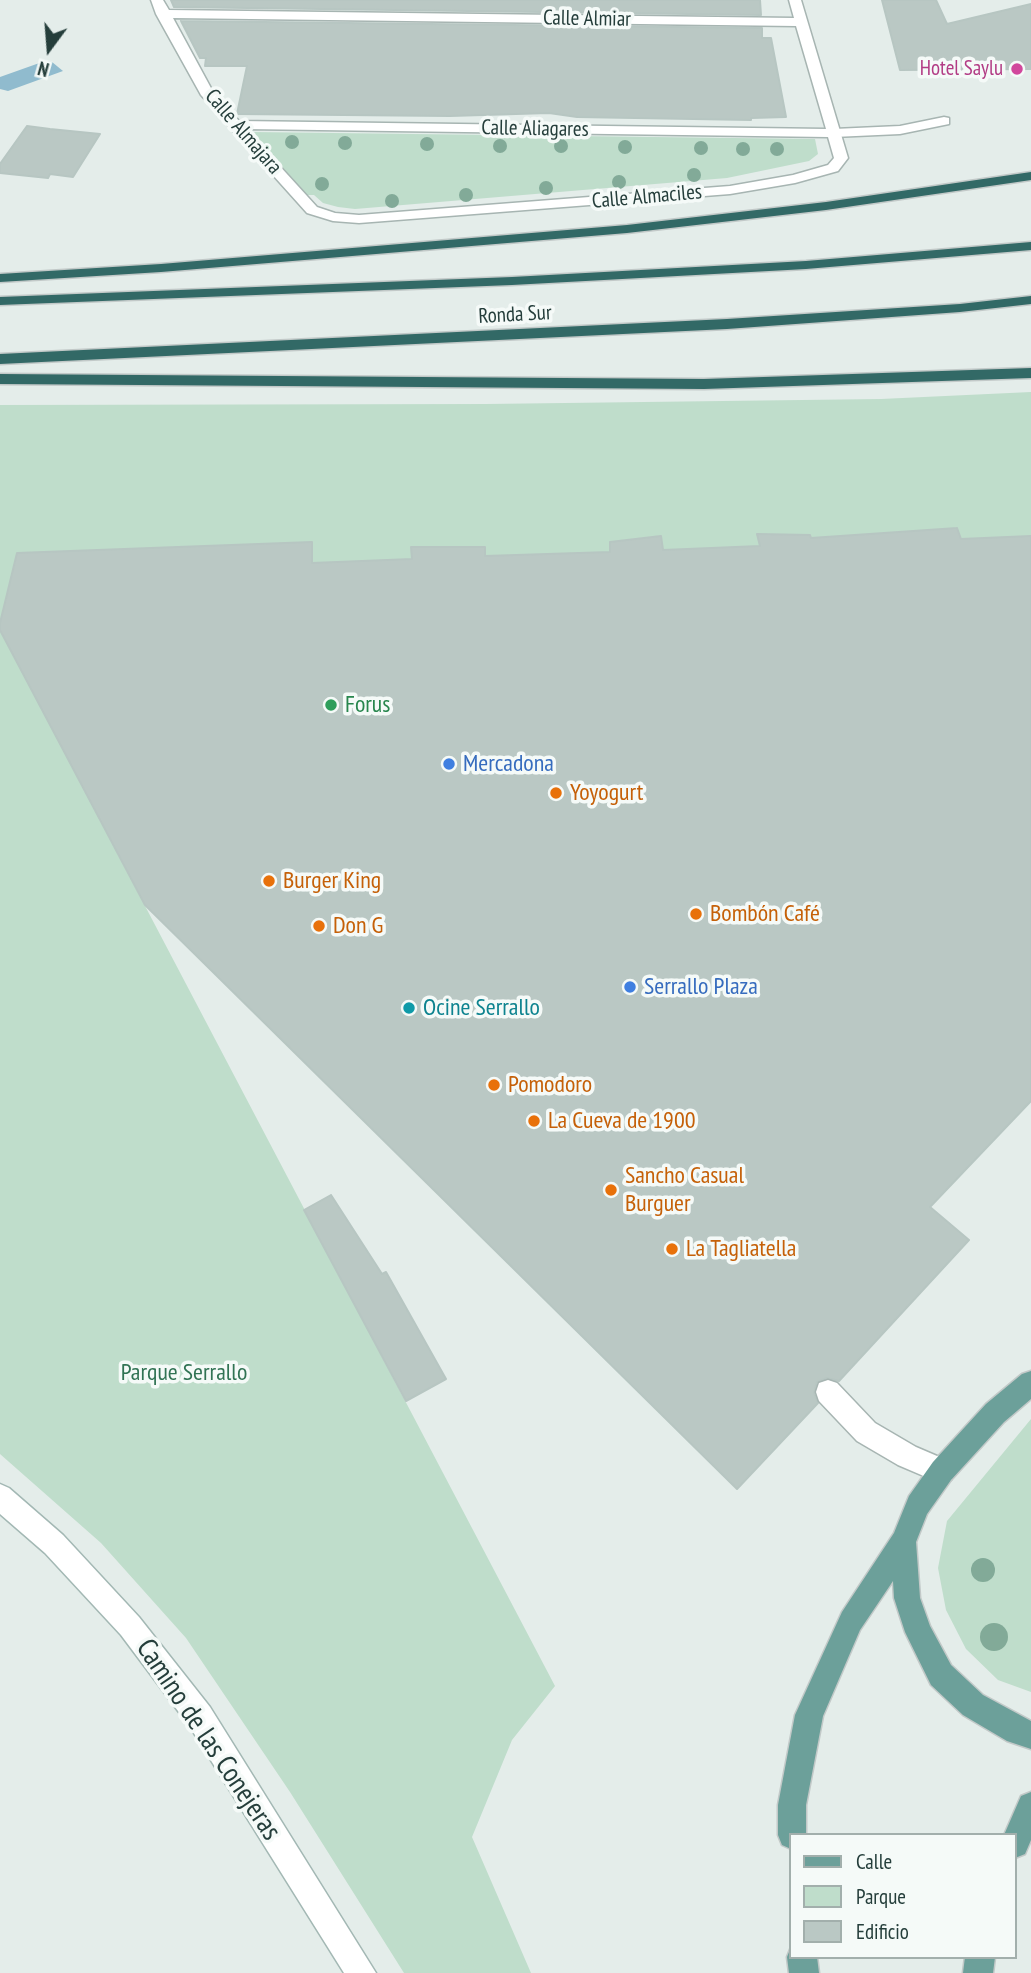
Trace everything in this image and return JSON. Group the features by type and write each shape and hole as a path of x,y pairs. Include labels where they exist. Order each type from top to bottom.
{"highway":[{"path":"0,278 214,264 627,229 826,206 1031,176"},
{"name":"Ronda Sur","path":"0,301 605,276 806,265 1031,246"},
{"name":"Ronda Sur","path":"0,359 713,325 960,308 1031,300"},
{"path":"0,379 704,384 1031,373"}],"main road":[{"path":"792,1833 792,1805 809,1715 852,1621 903,1542 918,1505 942,1471 995,1413 1031,1383"},
{"path":"903,1542 907,1598 918,1632 941,1675 973,1705 1017,1731 1031,1735"},
{"path":"1017,1839 1031,1806"}],"street":[{"name":"Calle Almajara","path":"157,0 162,14 206,92 291,188"},
{"name":"Calle Almaciles","path":"291,188 312,210 333,217 359,219 730,190 795,179 833,168 841,158 794,0"},
{"name":"Calle Almiar","path":"162,14 801,22"},
{"name":"Calle Aliagares","path":"235,125 834,133 900,130 944,121"},
{"path":"828,1392 866,1432 906,1456 942,1471"},
{"name":"Camino de las Conejeras","path":"0,1497 54,1544 122,1617 200,1717 361,1973"}],"green space":[{"path":"252,132 815,139 818,154 809,161 727,178 355,209 323,203 314,195 306,195"},
{"path":"1031,392 1031,536 961,539 957,528 812,544 810,535 757,534 760,546 663,550 661,536 610,542 610,552 485,556 485,547 412,547 412,559 313,563 312,542 18,553 0,623 0,405 486,404 881,399"},
{"name":"Parque Serrallo","path":"0,630 555,1686 512,1740 472,1837 531,1973 404,1973 290,1792 186,1638 101,1543 0,1454"},
{"path":"1031,1419 1031,1692 998,1680 966,1649 946,1610 938,1568 947,1521"}],"water":[{"path":"45,61 52,62 63,71 8,91 0,89 0,77"}],"building":[{"path":"171,0 760,0 761,15 174,7"},
{"path":"882,0 936,0 947,24 1031,4 1031,69 900,70"},
{"path":"181,21 762,28 762,38 771,38 786,117 751,120 577,117 549,113 450,116 237,114 247,66 205,66 206,58 200,58"},
{"path":"27,126 100,134 73,177 50,174 48,178 0,173 0,164"},
{"name":"Serrallo Plaza","path":"957,528 961,539 1031,536 1031,1101 930,1207 969,1240 839,1381 827,1378 817,1382 814,1393 818,1403 737,1489 145,905 0,630 0,623 17,553 312,542 312,563 412,559 411,547 485,547 485,556 610,552 610,542 661,536 663,550 760,546 757,534 810,535 811,538"},
{"path":"331,1195 382,1274 386,1272 446,1379 406,1401 304,1210"}],"place":[{"name":"Hotel Saylu","path":"1017,69"},
{"name":"Forus","path":"331,705"},
{"name":"Mercadona","path":"449,764"},
{"name":"Yoyogurt","path":"556,793"},
{"name":"Burger King","path":"269,881"},
{"name":"Bombón Café","path":"696,914"},
{"name":"Don G","path":"319,926"},
{"name":"Serrallo Plaza","path":"630,987"},
{"name":"Ocine Serrallo","path":"409,1008"},
{"name":"Pomodoro","path":"494,1085"},
{"name":"La Cueva de 1900","path":"534,1121"},
{"name":"Sancho Casual Burguer","path":"611,1190"},
{"name":"La Tagliatella","path":"672,1249"}]}
